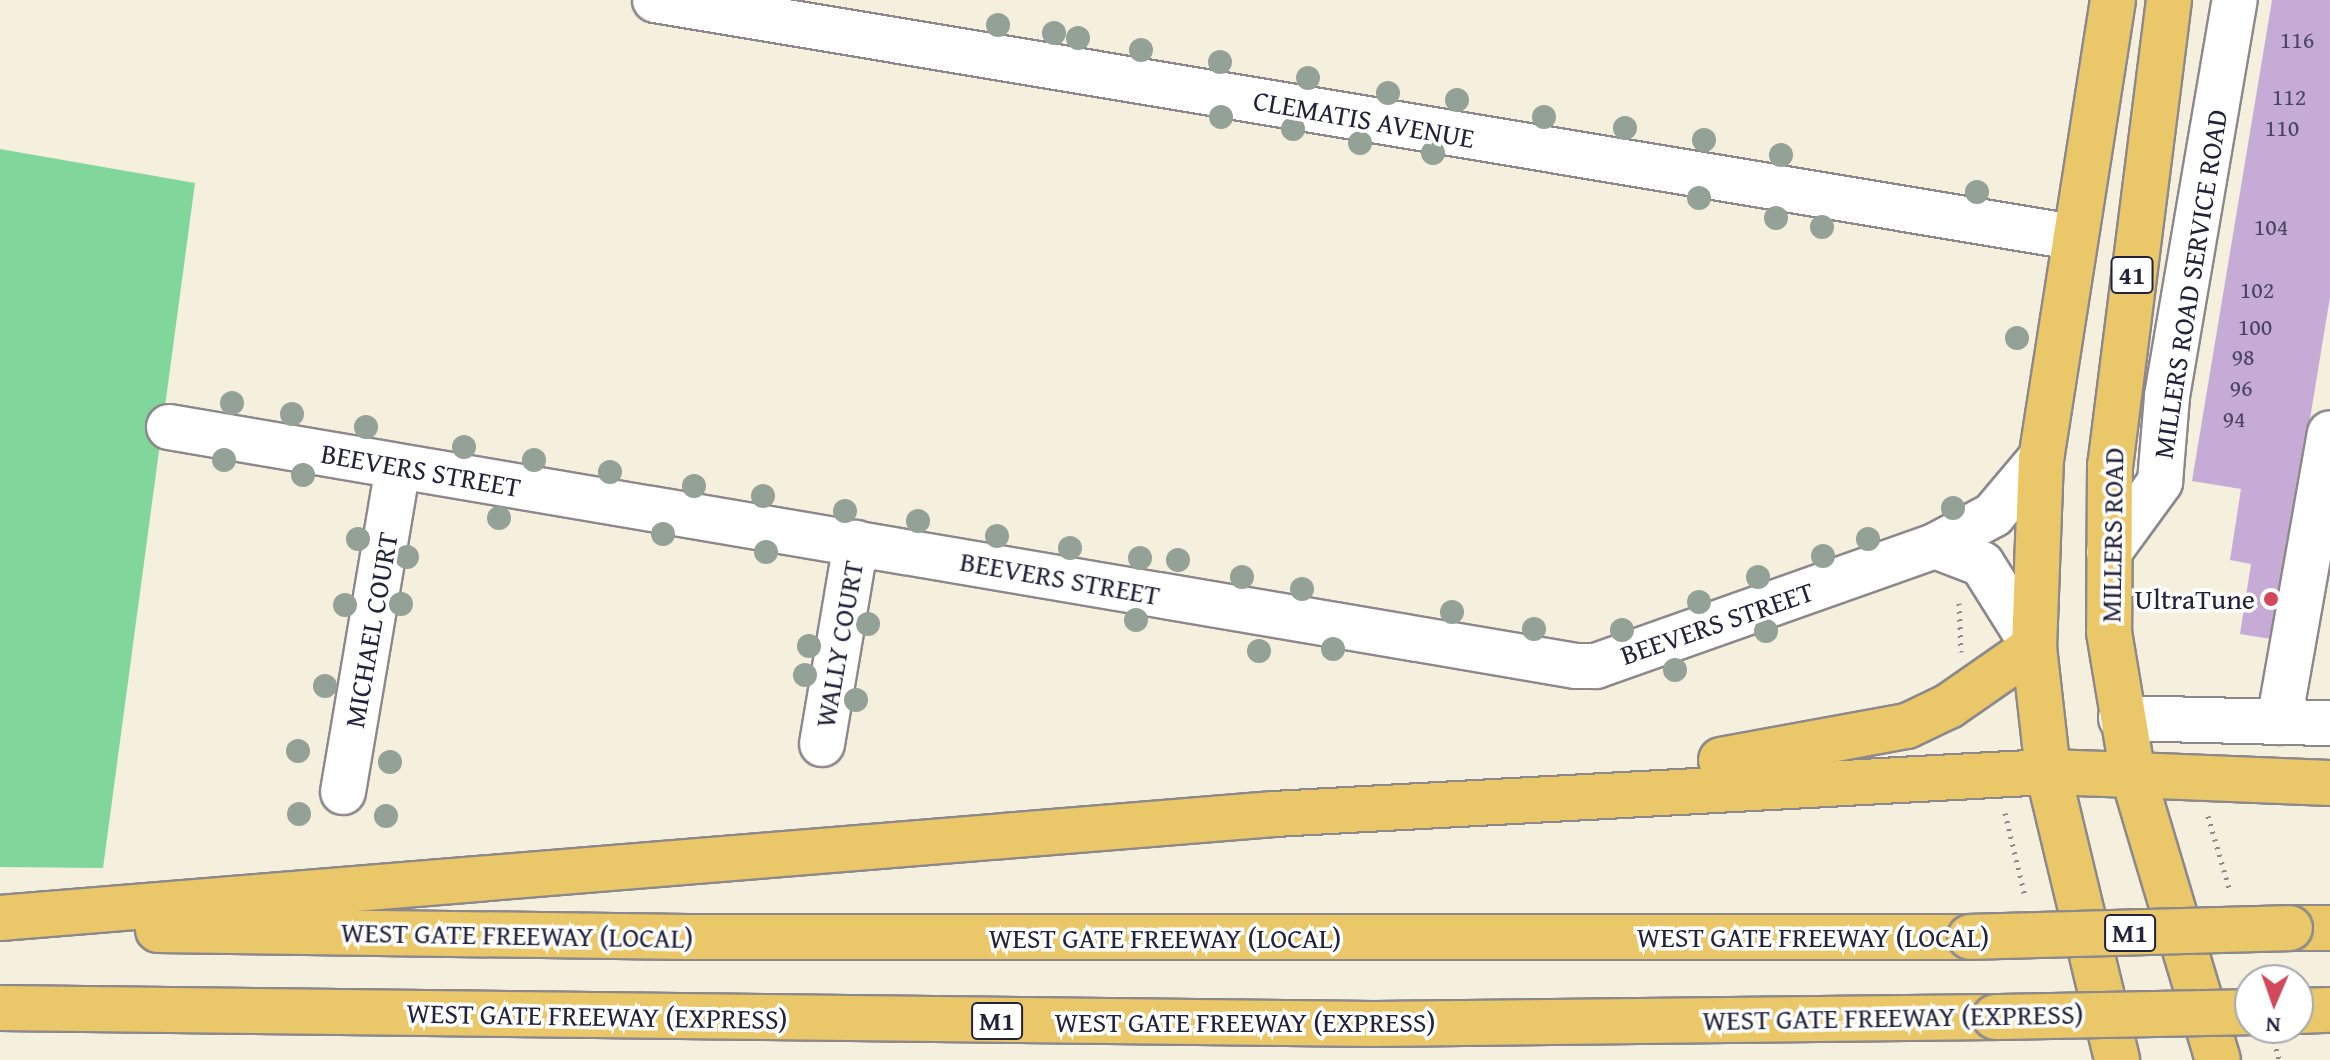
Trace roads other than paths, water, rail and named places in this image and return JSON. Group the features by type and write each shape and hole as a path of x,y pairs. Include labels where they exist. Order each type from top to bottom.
{"main road":[{"name":"41","path":"2113,0 2073,237 2041,458 2034,647 2048,772 2117,1060"},
{"name":"MILLERS ROAD","path":"2169,0 2110,465 2109,632 2133,775 2218,1060"},
{"path":"1274,814 1771,754 1907,726 1949,706 2034,647"},
{"path":"0,918 1274,814 2048,772 2330,783"},
{"name":"WEST GATE FREEWAY (LOCAL)","path":"0,928 689,937 1970,937 2310,928"},
{"name":"WEST GATE FREEWAY (EXPRESS)","path":"0,1008 1374,1024 2234,1012"}],"street":[{"name":"CLEMATIS AVENUE","path":"655,0 2073,237"},
{"name":"MILLERS ROAD SERVICE ROAD","path":"2109,552 2160,482 2167,396 2235,0"},
{"name":"BEEVERS STREET","path":"169,427 1576,666 1596,666 1935,546 1993,515 2041,458"},
{"path":"2279,722 2330,433"},
{"name":"MICHAEL COURT","path":"343,792 398,467"},
{"name":"WALLY COURT","path":"822,744 856,543"},
{"path":"1935,546 1982,564 2034,647"},
{"path":"2121,718 2330,723"}],"place":[{"name":"UltraTune","path":"2271,599"}]}
